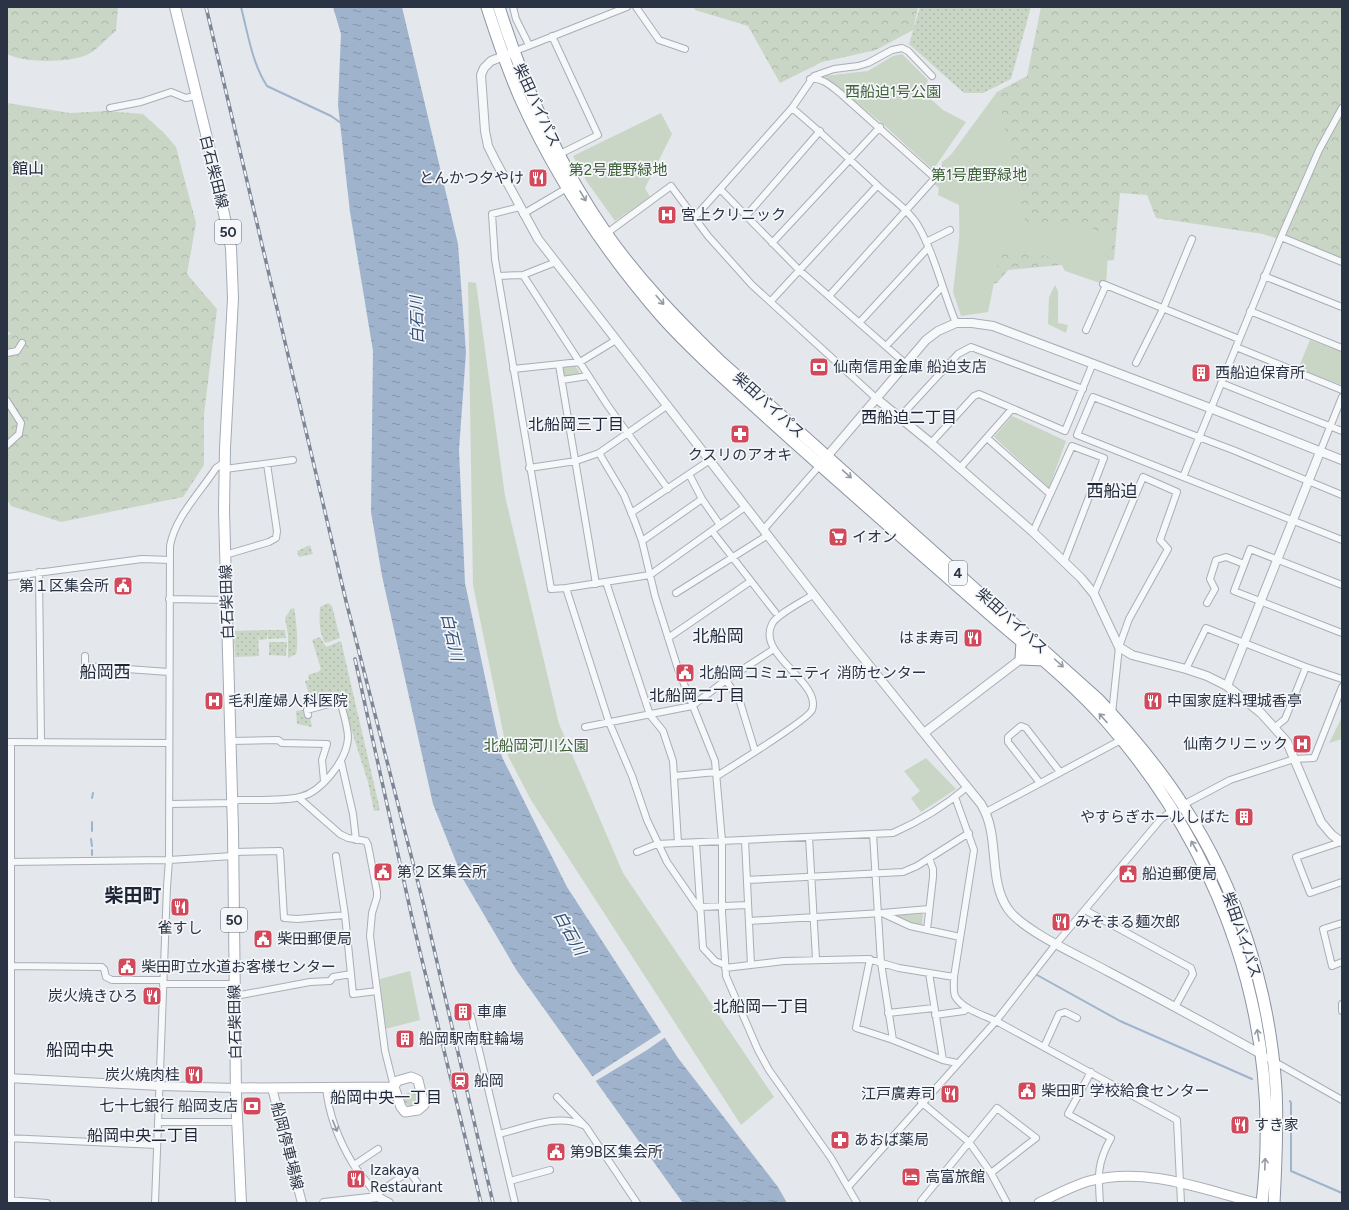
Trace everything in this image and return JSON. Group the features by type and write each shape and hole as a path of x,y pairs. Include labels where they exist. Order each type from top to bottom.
{"highway":[{"name":"柴田バイパス","path":"487,7 508,54 560,154 607,234 645,283 673,315 823,461 1044,660 1088,702 1121,740 1173,810 1199,855 1224,909 1250,993 1262,1054 1267,1126 1262,1203"},
{"name":"柴田バイパス","path":"499,7 508,54 537,135 567,188 621,267 664,319 722,376 1072,674 1112,714 1141,746 1183,805 1211,855 1237,913 1261,990 1273,1061 1278,1133 1274,1203"},
{"path":"1022,641 1021,659 1044,660"}],"main road":[{"name":"白石柴田線","path":"175,7 195,96 216,175 231,248 232,298 224,465 225,555 231,742 236,1088 241,1203"},
{"path":"236,1088 394,1087"},
{"path":"1039,1203 1081,1184 1098,1179 1124,1176 1144,1176 1181,1183 1256,1203"}],"street":[{"path":"513,7 516,19 529,45"},
{"path":"627,7 508,54 491,62 482,71 480,86 488,146 538,239 814,594 986,812 992,832 1000,888 1008,909 1023,924 1056,944 1262,1054 1342,1100"},
{"path":"636,7 659,40 685,49"},
{"path":"552,36 598,135 560,154"},
{"path":"694,218 792,108 814,76 834,69 858,66 868,63 892,50 902,48 908,51 932,76"},
{"path":"810,80 815,78 831,85 880,127 935,178 829,296"},
{"path":"110,108 141,102 172,92 186,98 195,96"},
{"path":"792,108 820,131 917,223 927,245 956,323"},
{"path":"1183,477 1264,276 1319,150 1342,108"},
{"path":"772,243 880,127"},
{"path":"746,216 820,131"},
{"path":"607,234 670,186 694,218 752,285 771,301 783,315 877,399 931,443 1033,532 1064,562 1094,594 1119,647 1132,655 1186,668 1227,686 1261,713 1286,742 1321,822 1332,835 1342,842"},
{"path":"771,301 877,186"},
{"path":"567,188 522,211 492,214 498,276 551,589 596,584 650,575 746,507"},
{"path":"720,189 799,270 906,364"},
{"path":"859,323 927,245 950,230"},
{"path":"1281,238 1342,262"},
{"path":"1136,363 1163,309 1192,239"},
{"path":"498,276 523,275 556,262"},
{"path":"523,275 588,376 668,489"},
{"path":"1264,276 1342,307"},
{"path":"1086,330 1104,285 1238,339"},
{"path":"886,346 942,287"},
{"path":"1250,311 1342,348"},
{"path":"676,593 733,558 766,532 823,461 906,364 938,331 956,323 972,323 993,326 1093,363 1342,460"},
{"path":"513,369 580,362 616,340"},
{"path":"7,353 17,350 22,343"},
{"path":"900,417 958,354 971,347 1083,389"},
{"path":"1236,347 1342,390"},
{"path":"931,443 974,396 979,394 1065,431 1093,363"},
{"path":"559,365 596,584"},
{"path":"562,380 588,376"},
{"path":"1221,383 1342,431"},
{"path":"1342,495 1199,437 1093,397 1077,436 1342,540"},
{"path":"1227,686 1342,398"},
{"path":"7,401 21,423 19,434 7,445"},
{"path":"530,468 576,461 598,453 668,405"},
{"path":"960,468 1012,409"},
{"path":"986,438 1050,494"},
{"path":"1033,532 1072,446 1104,458 1064,562"},
{"path":"598,453 624,495 642,541 668,638 692,706 710,746 717,774 722,841 722,907 726,976 758,1050 769,1070 831,1158 856,1202"},
{"path":"155,1203 169,860 170,560 172,535 177,523 216,468 224,465 267,464 294,460"},
{"path":"631,513 710,460"},
{"path":"225,555 269,542 276,538 277,531 267,464"},
{"path":"689,474 702,499 720,525"},
{"path":"1094,594 1142,477 1177,492 1160,540 1168,549 1129,619 1119,647 1112,714"},
{"path":"642,541 702,499"},
{"path":"712,531 775,612"},
{"path":"1342,585 1250,549 1234,591 1342,633"},
{"path":"1207,603 1215,589 1210,579 1216,560 1226,557 1244,564"},
{"path":"7,577 142,559 170,560"},
{"path":"39,572 41,742"},
{"path":"668,638 751,581"},
{"path":"606,582 650,715 663,731 673,761 678,843"},
{"path":"566,588 609,722 657,844 678,879 700,908"},
{"path":"674,776 717,774 756,751 809,715 812,709 812,695 774,649 770,637 772,624 775,620 814,594"},
{"path":"170,599 227,600"},
{"path":"1186,668 1206,628 1243,644 1342,679"},
{"path":"585,727 692,706 726,680 774,649"},
{"path":"85,656 85,666 169,672"},
{"path":"924,733 1021,659"},
{"path":"1274,728 1285,719 1306,667"},
{"path":"726,680 740,702 756,751"},
{"path":"848,1187 921,1102 996,1021 1056,944 1161,819 1173,810 1220,784 1294,759 1314,758 1342,687"},
{"path":"169,804 232,803 238,800 299,798 312,793 341,761 348,736 340,701 306,710 308,716"},
{"path":"1040,783 1008,742 1008,737 1022,726 1026,728 1060,772"},
{"path":"231,742 278,740 282,742 327,744 322,760 324,781"},
{"path":"986,812 1121,740"},
{"path":"47,1203 9,1201 9,1012 11,966 9,742 169,743"},
{"path":"341,761 353,814 356,840"},
{"path":"637,852 657,844 893,833 913,824 955,797 967,787"},
{"path":"955,797 974,850 954,977 955,995 960,1003 968,1008 996,1021 1177,1120 1182,1203"},
{"path":"299,798 336,832 348,838 366,841 375,878 377,897 372,913 370,927 377,991 387,1059 394,1087"},
{"path":"747,880 903,872 969,833"},
{"path":"873,834 880,913 881,963 893,1040"},
{"path":"808,836 816,959"},
{"path":"745,840 751,965"},
{"path":"1342,842 1296,857 1310,893 1342,882"},
{"path":"696,843 703,948 715,961 725,967 816,959 870,959 899,968 954,977"},
{"path":"9,862 169,860 280,851 284,918 297,919 345,915"},
{"path":"336,856 345,915 353,994 377,991"},
{"path":"926,930 933,873 929,858"},
{"path":"700,908 748,905"},
{"path":"749,921 929,909"},
{"path":"1086,910 1191,968 1193,974 1175,1007"},
{"path":"880,913 926,930 960,937"},
{"path":"1342,923 1323,929 1332,966 1342,962"},
{"path":"870,959 856,1028 893,1040 943,1060 957,1063"},
{"path":"11,966 102,967 106,977 112,980 234,984"},
{"path":"930,973 935,1015 943,1060"},
{"path":"235,996 310,982 330,981 333,977 351,974"},
{"path":"1342,1004 1342,1011"},
{"path":"888,1013 934,1008"},
{"path":"935,1015 964,1011 968,1008"},
{"path":"1044,1047 1059,1014 1065,1012 1077,1018"},
{"path":"471,1016 515,1203"},
{"path":"1091,1072 1068,1114 1111,1138 1102,1155 1098,1179 1100,1203"},
{"path":"9,1078 160,1086 236,1088"},
{"name":"船岡停車場線","path":"272,1088 302,1203"},
{"path":"326,1088 328,1109 341,1140 354,1165 367,1180 378,1197 390,1203"},
{"path":"557,1097 586,1127 637,1203"},
{"path":"921,1102 969,1142 991,1173 1007,1203"},
{"path":"922,1203 921,1201 997,1108 1036,1138 991,1173"},
{"path":"499,1134 558,1120 570,1120 586,1127"},
{"path":"158,1122 237,1122"},
{"path":"9,1138 157,1145"},
{"path":"354,1165 378,1149"},
{"path":"510,1181 550,1170"},
{"path":"378,1197 380,1192 409,1171 417,1182"},
{"path":"324,1203 345,1202 378,1197"}],"green space":[{"path":"7,7 118,7 116,31 91,53 79,58 58,61 24,59 7,54"},
{"path":"694,7 918,7 913,30 876,50 822,62 780,83 748,26 695,10"},
{"path":"920,7 1031,7 1011,79 983,93 964,93 909,44"},
{"path":"1041,7 1342,7 1342,260 1263,234 1156,218 1147,195 1120,193 1114,260 1008,270 997,283 960,292 959,205 938,195 942,162 971,140 997,92 1027,76"},
{"name":"西船迫1号公園","path":"902,54 928,80 924,93 943,110 966,122 933,170 884,125 824,76 868,71 893,56"},
{"name":"第1号鹿野緑地","path":"997,92 1023,217 1028,223 1045,227 1072,221 1109,235 1106,285 1065,271 1059,260 1036,253 1000,254 988,312 961,316 953,292 963,205 931,182"},
{"path":"7,103 70,113 106,111 143,114 165,134 176,147 196,223 187,274 217,309 204,414 204,465 183,497 61,522 11,506 7,499 7,335 11,334 7,331"},
{"name":"第2号鹿野緑地","path":"661,113 672,134 645,188 650,197 615,221 587,182 573,156"},
{"name":"北船岡河川公園","path":"468,282 476,283 505,496 559,724 623,873 774,1097 741,1125 531,800 508,756 473,585"},
{"path":"1055,285 1058,291 1058,323 1068,325 1066,333 1048,324 1049,297"},
{"path":"1310,340 1342,352 1342,385 1298,369"},
{"path":"575,365 581,375 563,379 561,368"},
{"path":"1012,416 1066,441 1049,488 994,437"},
{"path":"310,545 313,554 299,557 297,551"},
{"path":"328,603 332,606 340,638 325,643 320,626 320,607"},
{"path":"294,608 297,631 297,650 296,654 288,658 288,635 285,618 291,609"},
{"path":"267,630 285,630 286,638 268,639"},
{"path":"267,630 267,639 259,640 258,634 259,656 235,657 234,631"},
{"path":"320,637 326,647 341,641 380,810 374,811 368,782 341,697 312,705 305,681 309,680 308,675 318,672 321,669 312,640"},
{"path":"269,642 287,642 286,656 269,655"},
{"path":"303,710 305,718 310,717 312,727 297,724 296,711"},
{"path":"1342,717 1342,739 1329,743"},
{"path":"926,758 956,789 921,812 911,798 920,791 904,771"},
{"path":"923,914 922,927 894,918 895,915"},
{"path":"410,971 420,1020 385,1029 380,979"},
{"path":"411,1092 416,1094 418,1099 416,1104 411,1106 406,1104 404,1099 406,1094"}],"water":[{"name":"白石川","path":"333,7 402,7 458,244 466,352 459,450 465,583 502,757 567,887 678,1058 778,1187 787,1203 683,1203 517,971 463,879 433,804 382,576 371,512 373,351 350,212 338,105 341,34"}],"pier":[{"path":"663,1031 667,1036 647,1050 594,1082 590,1078"}],"waterway":[{"path":"241,7 254,58 267,86 331,116 341,123"},
{"path":"92,798 93,793"},
{"path":"92,822 92,831"},
{"path":"91,839 92,846"},
{"path":"92,850 92,855"},
{"path":"1037,975 1120,1021 1252,1079"},
{"path":"1290,1101 1291,1171 1342,1193"}],"railway":[{"path":"206,7 346,601 424,906 493,1203"},
{"path":"355,659 414,927 481,1203"}],"place":[{"name":"とんかつ夕やけ","path":"538,178"},
{"name":"宮上クリニック","path":"667,215"},
{"name":"仙南信用金庫 船迫支店","path":"819,367"},
{"name":"西船迫保育所","path":"1201,373"},
{"name":"クスリのアオキ","path":"740,434"},
{"name":"イオン","path":"838,537"},
{"name":"第１区集会所","path":"123,586"},
{"name":"はま寿司","path":"973,638"},
{"name":"北船岡コミュニティ 消防センター","path":"685,673"},
{"name":"毛利産婦人科医院","path":"214,701"},
{"name":"中国家庭料理城香亭","path":"1153,701"},
{"name":"仙南クリニック","path":"1302,744"},
{"name":"やすらぎホールしばた","path":"1244,817"},
{"name":"第２区集会所","path":"383,872"},
{"name":"船迫郵便局","path":"1128,874"},
{"name":"雀すし","path":"180,907"},
{"name":"みそまる麺次郎","path":"1061,922"},
{"name":"柴田郵便局","path":"263,939"},
{"name":"柴田町立水道お客様センター","path":"127,967"},
{"name":"炭火焼きひろ","path":"152,996"},
{"name":"車庫","path":"463,1012"},
{"name":"船岡駅南駐輪場","path":"405,1039"},
{"name":"炭火焼肉桂","path":"194,1075"},
{"name":"船岡","path":"460,1081"},
{"name":"柴田町 学校給食センター","path":"1027,1091"},
{"name":"江戸廣寿司","path":"950,1094"},
{"name":"七十七銀行 船岡支店","path":"252,1106"},
{"name":"すき家","path":"1240,1125"},
{"name":"あおば薬局","path":"840,1140"},
{"name":"第9B区集会所","path":"556,1152"},
{"name":"高富旅館","path":"911,1177"},
{"name":"Izakaya Restaurant","path":"356,1179"}],"district":[{"name":"館山","path":"28,168"},
{"name":"西船迫二丁目","path":"909,417"},
{"name":"北船岡三丁目","path":"576,424"},
{"name":"西船迫","path":"1112,491"},
{"name":"北船岡","path":"718,636"},
{"name":"船岡西","path":"105,672"},
{"name":"北船岡二丁目","path":"697,695"},
{"name":"柴田町","path":"133,895"},
{"name":"北船岡一丁目","path":"761,1006"},
{"name":"船岡中央","path":"80,1050"},
{"name":"船岡中央一丁目","path":"386,1097"},
{"name":"船岡中央二丁目","path":"143,1135"}]}
